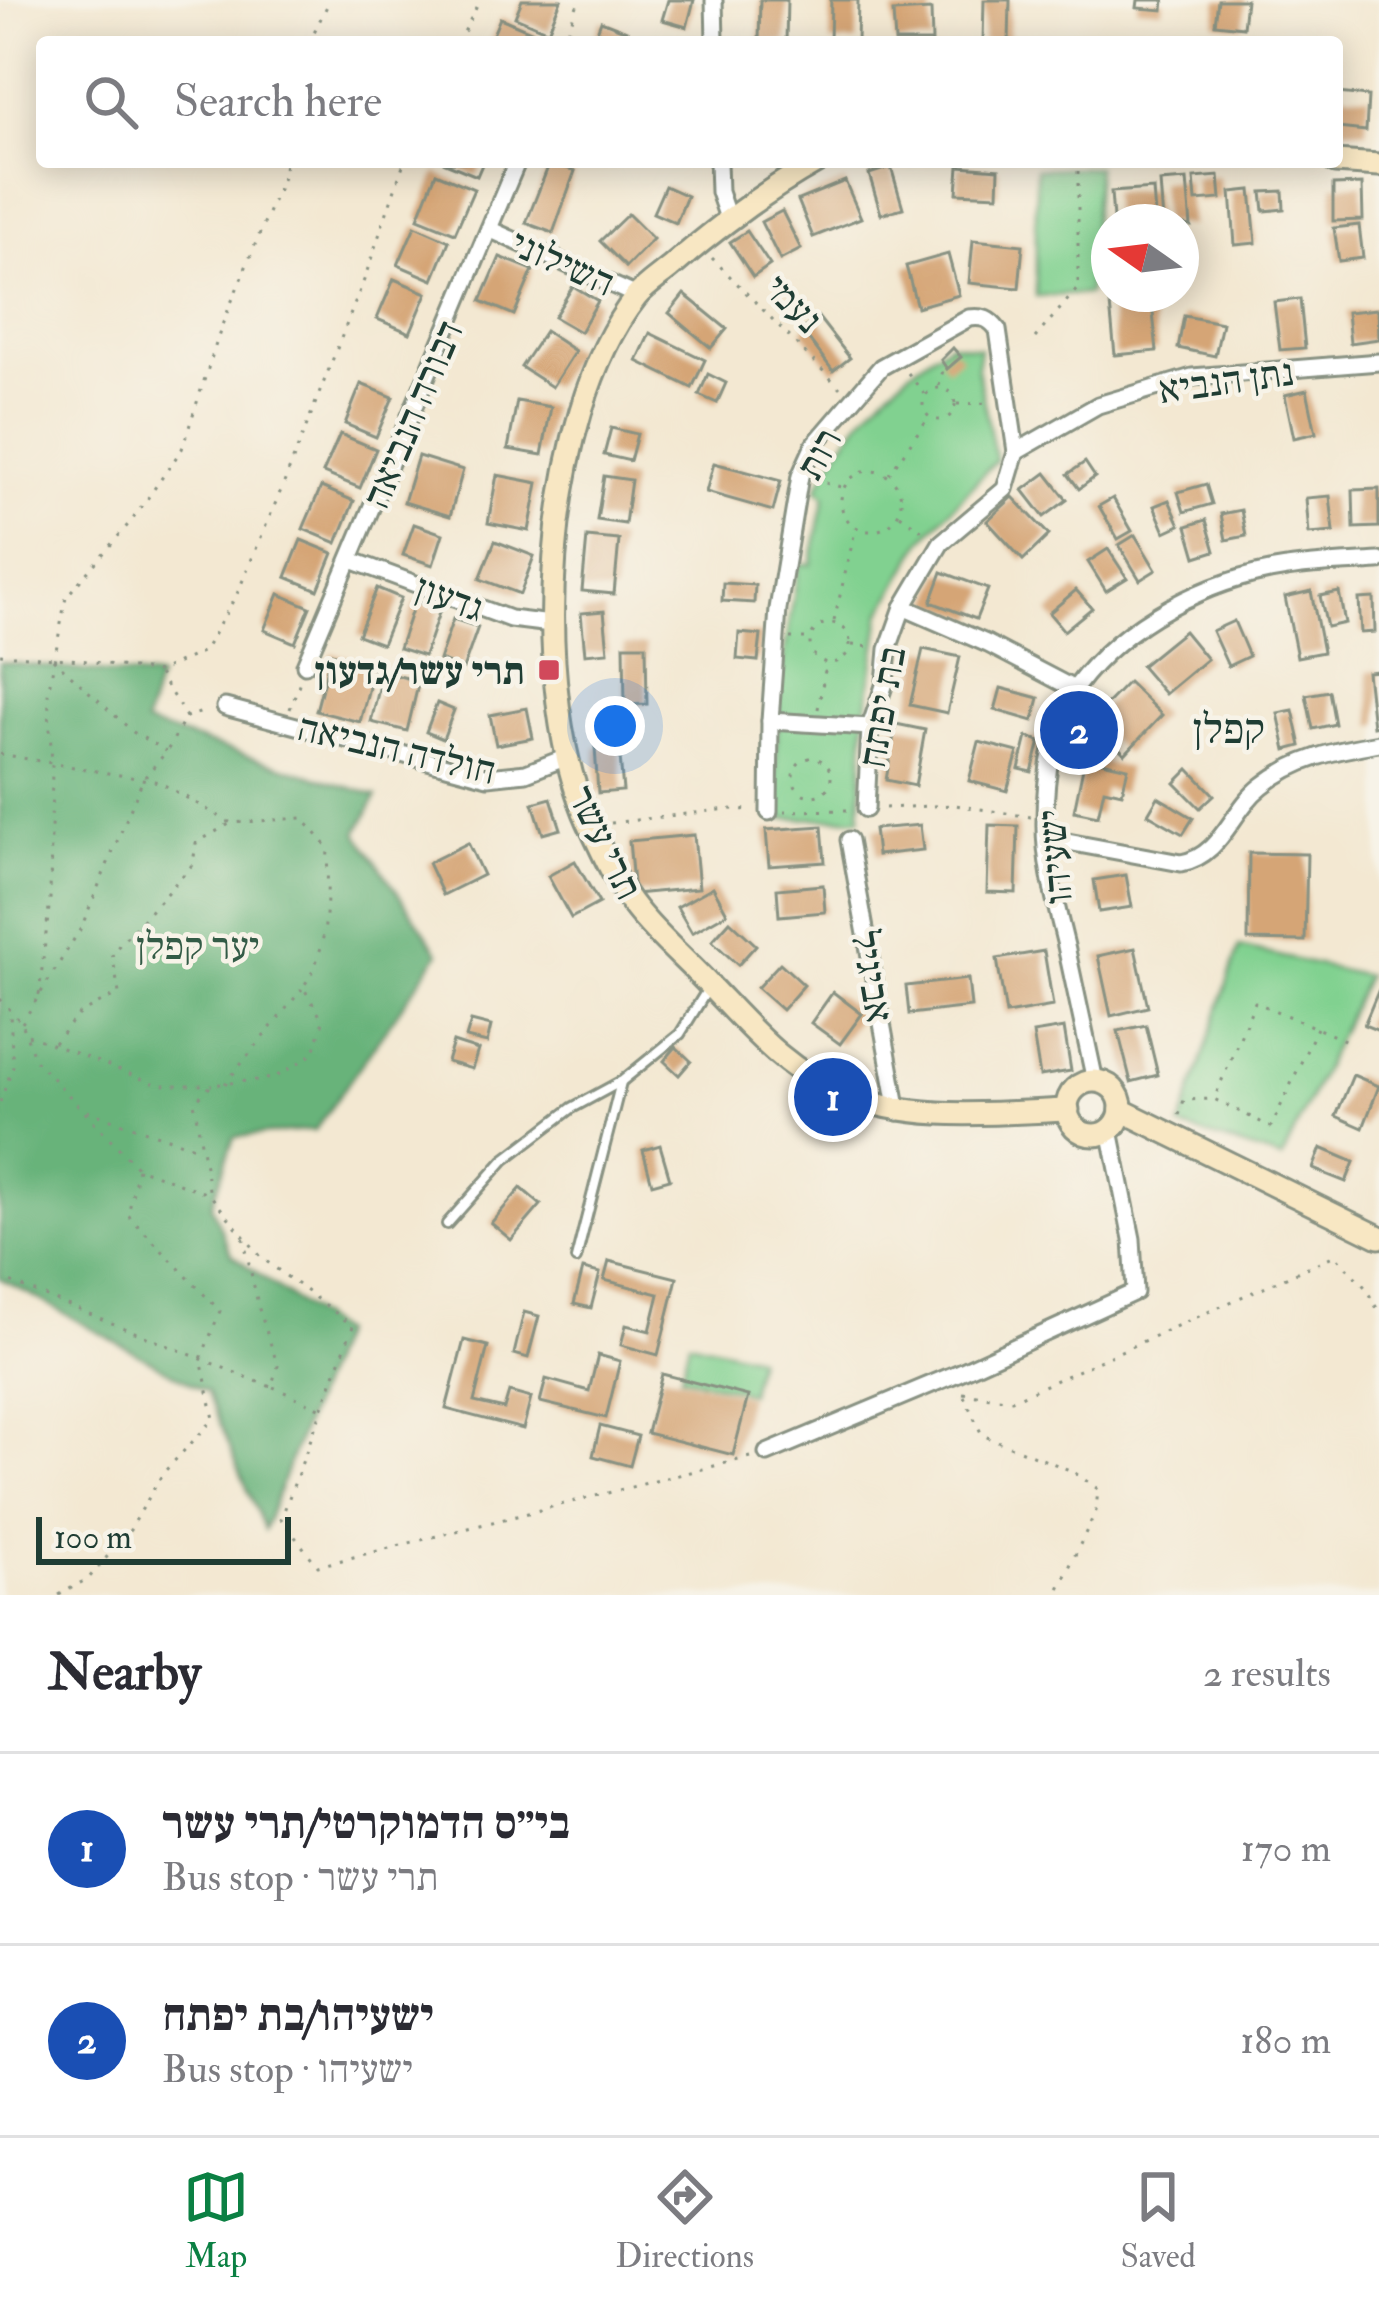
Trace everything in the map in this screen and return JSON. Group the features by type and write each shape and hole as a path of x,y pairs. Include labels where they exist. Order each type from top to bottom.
{"street":[{"path":"714,0 715,36"},
{"path":"1343,162 1379,165"},
{"name":"דבורה הנביאה","path":"305,665 514,168"},
{"path":"718,168 718,192 730,221"},
{"name":"תרי עשר","path":"808,168 698,244 637,296 606,346 581,410 561,511 551,623 554,689 567,758 590,826 634,907 770,1052 840,1093 898,1112 1068,1110"},
{"name":"השילוני","path":"489,229 637,296"},
{"name":"רות","path":"769,812 778,609 800,476 814,445 881,367 980,316 998,330 1016,452"},
{"name":"נתן הנביא","path":"1016,452 1098,405 1192,377 1379,362"},
{"name":"בת יפתח","path":"866,809 870,727 903,607 941,543 1006,489 1016,452"},
{"name":"גדעון","path":"351,560 510,619 551,623"},
{"name":"ישעיהו","path":"1095,1081 1050,883 1046,838 1053,754 1074,689 1110,650 1153,618 1196,595 1286,568 1379,561"},
{"name":"בת יפתח","path":"903,607 1074,689"},
{"name":"חולדה הנביאה","path":"226,707 488,777 526,773 567,758"},
{"path":"770,721 870,727"},
{"path":"1046,838 1181,863 1198,860 1211,851 1259,788 1285,770 1328,752 1379,743"},
{"name":"אביגיל","path":"849,841 898,1112"},
{"path":"767,1453 1135,1292 1116,1120 1116,1093 1095,1081 1077,1087 1068,1110 1082,1132 1091,1135 1116,1120 1174,1136 1379,1237"}],"lane":[{"path":"447,1224 504,1160 572,1108 622,1081 680,1034 710,986"},
{"path":"575,1259 622,1081"}],"path":[{"path":"312,36 329,0"},
{"path":"462,36 480,0"},
{"path":"566,36 579,0"},
{"path":"38,995 50,899 48,694 66,597 133,519 182,448 222,325 284,168"},
{"path":"0,654 158,672 204,651 237,594 364,280 402,168"},
{"path":"1035,338 1078,288 1078,168"},
{"name":"נעמי","path":"698,244 852,400"},
{"path":"897,358 925,396 923,407 929,416 944,419 956,404 1009,402"},
{"path":"925,396 939,387 943,370"},
{"path":"939,387 949,391 956,404"},
{"path":"888,476 929,416"},
{"path":"862,472 888,476 901,495 898,514 885,528 856,527 844,513 844,488 862,472"},
{"path":"800,476 844,488"},
{"path":"898,514 941,543"},
{"path":"833,623 856,527"},
{"path":"833,623 845,629 850,645 842,659 826,663 812,653 810,640 815,628 833,623"},
{"path":"850,645 888,649"},
{"path":"52,658 133,732 167,752"},
{"path":"816,724 826,663"},
{"path":"285,723 305,665"},
{"path":"158,672 186,717"},
{"path":"22,1023 81,928 143,779 167,752 186,717 197,713"},
{"path":"0,754 159,782 231,823"},
{"path":"811,758 824,762 831,778 826,790 812,796 799,791 793,780 799,762 811,758"},
{"path":"811,811 812,796"},
{"path":"590,826 728,808 769,812 955,805 1045,819"},
{"path":"54,1043 79,1014 119,994 112,953 193,864 196,843 231,823 302,818 328,847 325,932 316,970 224,1086"},
{"path":"26,1034 158,1085 224,1086 274,1078 314,1053 323,1022 304,987"},
{"path":"0,999 22,1023 35,1060 138,1168 210,1195"},
{"path":"1214,1099 1255,1002 1349,1042"},
{"path":"0,1102 13,1066 10,1012"},
{"path":"1174,1136 1184,1100 1214,1099 1271,1127 1317,1028"},
{"path":"212,1085 194,1102 210,1195 262,1258 353,1326 281,1519 318,1566 767,1453"},
{"path":"84,1110 199,1149"},
{"path":"59,1595 89,1578 130,1530 163,1473 214,1419 201,1359 220,1311 128,1215 138,1168"},
{"path":"243,1233 259,1309 278,1366 271,1387"},
{"path":"1056,1595 1096,1511 1098,1489 1072,1471 982,1435 963,1394 1012,1400 1335,1255 1379,1312"},
{"path":"0,1278 324,1410"}],"green space":[{"path":"1097,168 1088,294 1036,296 1036,169"},
{"path":"950,343 980,348 977,368 996,460 922,541 881,614 865,719 860,818 774,819 779,688 799,564 811,564 825,496 817,489 873,406"},
{"name":"יער קפלן","path":"0,662 158,678 145,724 377,796 357,833 439,953 315,1130 234,1137 211,1205 231,1254 339,1333 264,1529 207,1392 0,1278"},
{"path":"1239,947 1366,976 1282,1159 1180,1127"},
{"path":"689,1341 757,1357 749,1393 681,1376"}],"building":[{"path":"522,0 561,0 548,31 515,17"},
{"path":"668,0 694,0 687,27 662,20"},
{"path":"760,0 787,0 786,36 759,36"},
{"path":"831,0 858,0 857,36 830,36"},
{"path":"984,0 1010,0 1009,36 983,36"},
{"path":"1138,0 1164,0 1163,10 1137,8"},
{"path":"1218,0 1246,0 1243,27 1215,24"},
{"path":"931,10 932,36 895,36 893,12"},
{"path":"500,18 538,34 537,36 492,36"},
{"path":"601,21 627,31 625,36 595,36"},
{"path":"1343,94 1368,96 1366,131 1343,129"},
{"path":"458,168 480,168 477,176"},
{"path":"548,168 575,171 553,233 526,223"},
{"path":"891,168 903,208 881,214 869,174"},
{"path":"959,168 999,169 998,195 957,193"},
{"path":"436,173 474,189 455,233 418,218"},
{"path":"1219,176 1221,199 1196,201 1194,178"},
{"path":"1187,180 1189,204 1162,204 1160,182"},
{"path":"845,181 861,218 813,237 798,200"},
{"path":"1362,184 1363,220 1333,221 1333,185"},
{"path":"665,186 687,196 676,223 653,213"},
{"path":"1153,189 1154,204 1112,204 1111,192"},
{"path":"1251,190 1256,243 1235,245 1231,192"},
{"path":"1283,191 1284,209 1264,211 1262,192"},
{"path":"782,211 801,249 780,260 761,222"},
{"path":"628,214 653,239 626,267 600,241"},
{"path":"1359,225 1363,258 1339,261 1334,228"},
{"path":"415,226 449,241 433,280 398,265"},
{"path":"747,231 770,265 753,277 730,242"},
{"path":"973,240 1023,245 1019,288 969,283"},
{"path":"948,254 959,295 917,307 906,266"},
{"path":"500,257 533,270 514,315 481,301"},
{"path":"394,279 427,293 410,333 377,319"},
{"path":"573,286 598,301 580,332 554,317"},
{"path":"684,294 727,329 711,348 669,313"},
{"path":"1300,299 1305,348 1280,350 1274,302"},
{"path":"1378,309 1379,339 1350,343 1347,312"},
{"path":"1111,312 1153,312 1157,351 1115,355"},
{"path":"1184,316 1222,323 1215,356 1178,348"},
{"path":"818,317 850,358 833,371 802,330"},
{"path":"545,331 575,351 552,387 521,367"},
{"path":"650,333 705,360 692,388 637,361"},
{"path":"953,348 961,357 947,369 941,360"},
{"path":"708,374 726,383 717,403 699,395"},
{"path":"361,384 393,397 376,437 345,424"},
{"path":"1307,390 1316,433 1294,438 1285,395"},
{"path":"517,401 551,407 542,455 508,449"},
{"path":"611,428 637,434 630,461 604,455"},
{"path":"340,434 376,449 360,488 323,473"},
{"path":"418,456 463,470 450,516 404,502"},
{"path":"1085,462 1095,477 1079,489 1068,474"},
{"path":"714,463 781,481 773,511 706,492"},
{"path":"1046,473 1067,500 1044,517 1023,490"},
{"path":"497,475 538,483 529,531 488,523"},
{"path":"604,476 631,480 625,524 597,520"},
{"path":"1206,484 1212,504 1184,512 1178,492"},
{"path":"321,487 354,501 337,543 303,529"},
{"path":"1379,489 1379,527 1354,528 1353,490"},
{"path":"1330,496 1334,532 1309,534 1306,498"},
{"path":"1013,497 1049,535 1023,560 987,521"},
{"path":"1113,498 1132,531 1118,539 1099,506"},
{"path":"1169,500 1180,525 1165,532 1154,506"},
{"path":"1241,510 1246,536 1226,540 1221,514"},
{"path":"1206,520 1215,551 1196,557 1187,526"},
{"path":"414,524 443,534 433,565 403,555"},
{"path":"1135,535 1156,570 1140,580 1119,545"},
{"path":"587,537 619,540 614,594 582,591"},
{"path":"301,540 333,553 318,590 286,577"},
{"path":"495,541 534,556 520,594 480,579"},
{"path":"1108,549 1127,578 1106,591 1088,562"},
{"path":"942,572 988,589 976,619 931,602"},
{"path":"723,583 755,585 754,603 722,601"},
{"path":"377,588 401,598 382,644 358,635"},
{"path":"1076,590 1092,608 1064,631 1049,613"},
{"path":"1311,591 1323,652 1297,657 1285,597"},
{"path":"1339,592 1345,623 1327,627 1320,596"},
{"path":"279,594 310,607 295,643 264,630"},
{"path":"1374,598 1375,632 1361,633 1359,599"},
{"path":"415,601 440,610 424,656 399,648"},
{"path":"604,611 608,652 585,654 581,613"},
{"path":"453,619 478,627 463,669 439,660"},
{"path":"1234,621 1249,656 1228,666 1212,631"},
{"path":"1184,631 1207,659 1165,694 1141,666"},
{"path":"739,633 761,635 758,661 737,659"},
{"path":"624,645 646,645 647,704 625,705"},
{"path":"923,649 960,657 947,713 910,705"},
{"path":"331,653 375,664 360,722 316,711"},
{"path":"1379,671 1379,725 1373,726 1367,672"},
{"path":"383,672 419,681 407,731 371,722"},
{"path":"1128,682 1162,715 1125,754 1091,720"},
{"path":"1001,688 1039,698 1033,721 995,710"},
{"path":"1329,691 1335,724 1313,729 1306,695"},
{"path":"437,703 454,710 443,739 426,732"},
{"path":"527,708 533,738 496,745 490,715"},
{"path":"1293,710 1301,746 1286,750 1278,713"},
{"path":"896,724 925,730 915,786 886,780"},
{"path":"1027,737 1040,741 1032,772 1019,769"},
{"path":"979,742 1018,752 1007,791 969,781"},
{"path":"619,745 623,791 598,793 595,747"},
{"path":"1085,758 1128,768 1122,793 1104,789 1098,816 1074,811"},
{"path":"1189,769 1214,795 1200,808 1175,783"},
{"path":"1158,797 1193,818 1183,834 1148,814"},
{"path":"551,798 561,829 543,834 533,803"},
{"path":"920,825 923,850 877,855 874,829"},
{"path":"989,825 1018,826 1016,893 987,892"},
{"path":"822,826 825,862 769,866 766,830"},
{"path":"694,835 699,888 634,894 629,841"},
{"path":"468,843 483,875 443,895 428,863"},
{"path":"1249,853 1307,854 1305,941 1248,940"},
{"path":"575,861 599,903 571,918 548,876"},
{"path":"1126,875 1132,907 1099,912 1094,880"},
{"path":"823,885 825,912 779,916 777,889"},
{"path":"713,887 727,913 692,933 677,907"},
{"path":"730,921 756,945 738,965 712,941"},
{"path":"1135,948 1148,1007 1111,1016 1098,956"},
{"path":"1044,951 1053,1006 1006,1014 997,959"},
{"path":"780,963 804,985 782,1010 757,988"},
{"path":"968,979 971,1007 909,1014 906,986"},
{"path":"1379,989 1379,1031 1364,1025"},
{"path":"833,992 862,1014 840,1044 811,1023"},
{"path":"471,1021 491,1026 487,1043 466,1038"},
{"path":"1146,1025 1158,1075 1131,1082 1118,1031"},
{"path":"1064,1028 1071,1071 1040,1076 1033,1033"},
{"path":"453,1042 478,1050 472,1069 447,1062"},
{"path":"676,1047 691,1061 679,1075 664,1061"},
{"path":"1353,1075 1379,1086 1363,1128 1336,1116"},
{"path":"660,1145 670,1179 652,1184 643,1150"},
{"path":"1321,1148 1354,1162 1346,1182 1313,1169"},
{"path":"521,1188 541,1205 511,1240 491,1223"},
{"path":"609,1261 677,1278 658,1355 621,1345 626,1325 650,1331 659,1294 604,1280"},
{"path":"583,1269 600,1273 591,1308 574,1304"},
{"path":"524,1312 539,1316 528,1358 514,1354"},
{"path":"464,1340 488,1346 474,1402 504,1409 509,1392 531,1398 523,1429 446,1409"},
{"path":"598,1355 620,1361 606,1418 540,1402 546,1379 589,1391"},
{"path":"662,1374 748,1396 733,1455 647,1433"},
{"path":"600,1426 638,1436 630,1466 593,1456"}],"place":[{"name":"תרי עשר/גדעון","path":"549,670"},
{"name":"ישעיהו/בת יפתח","path":"1079,730"},
{"name":"בי״ס הדמוקרטי/תרי עשר","path":"833,1097"}],"district":[{"name":"קפלן","path":"1229,728"}]}
